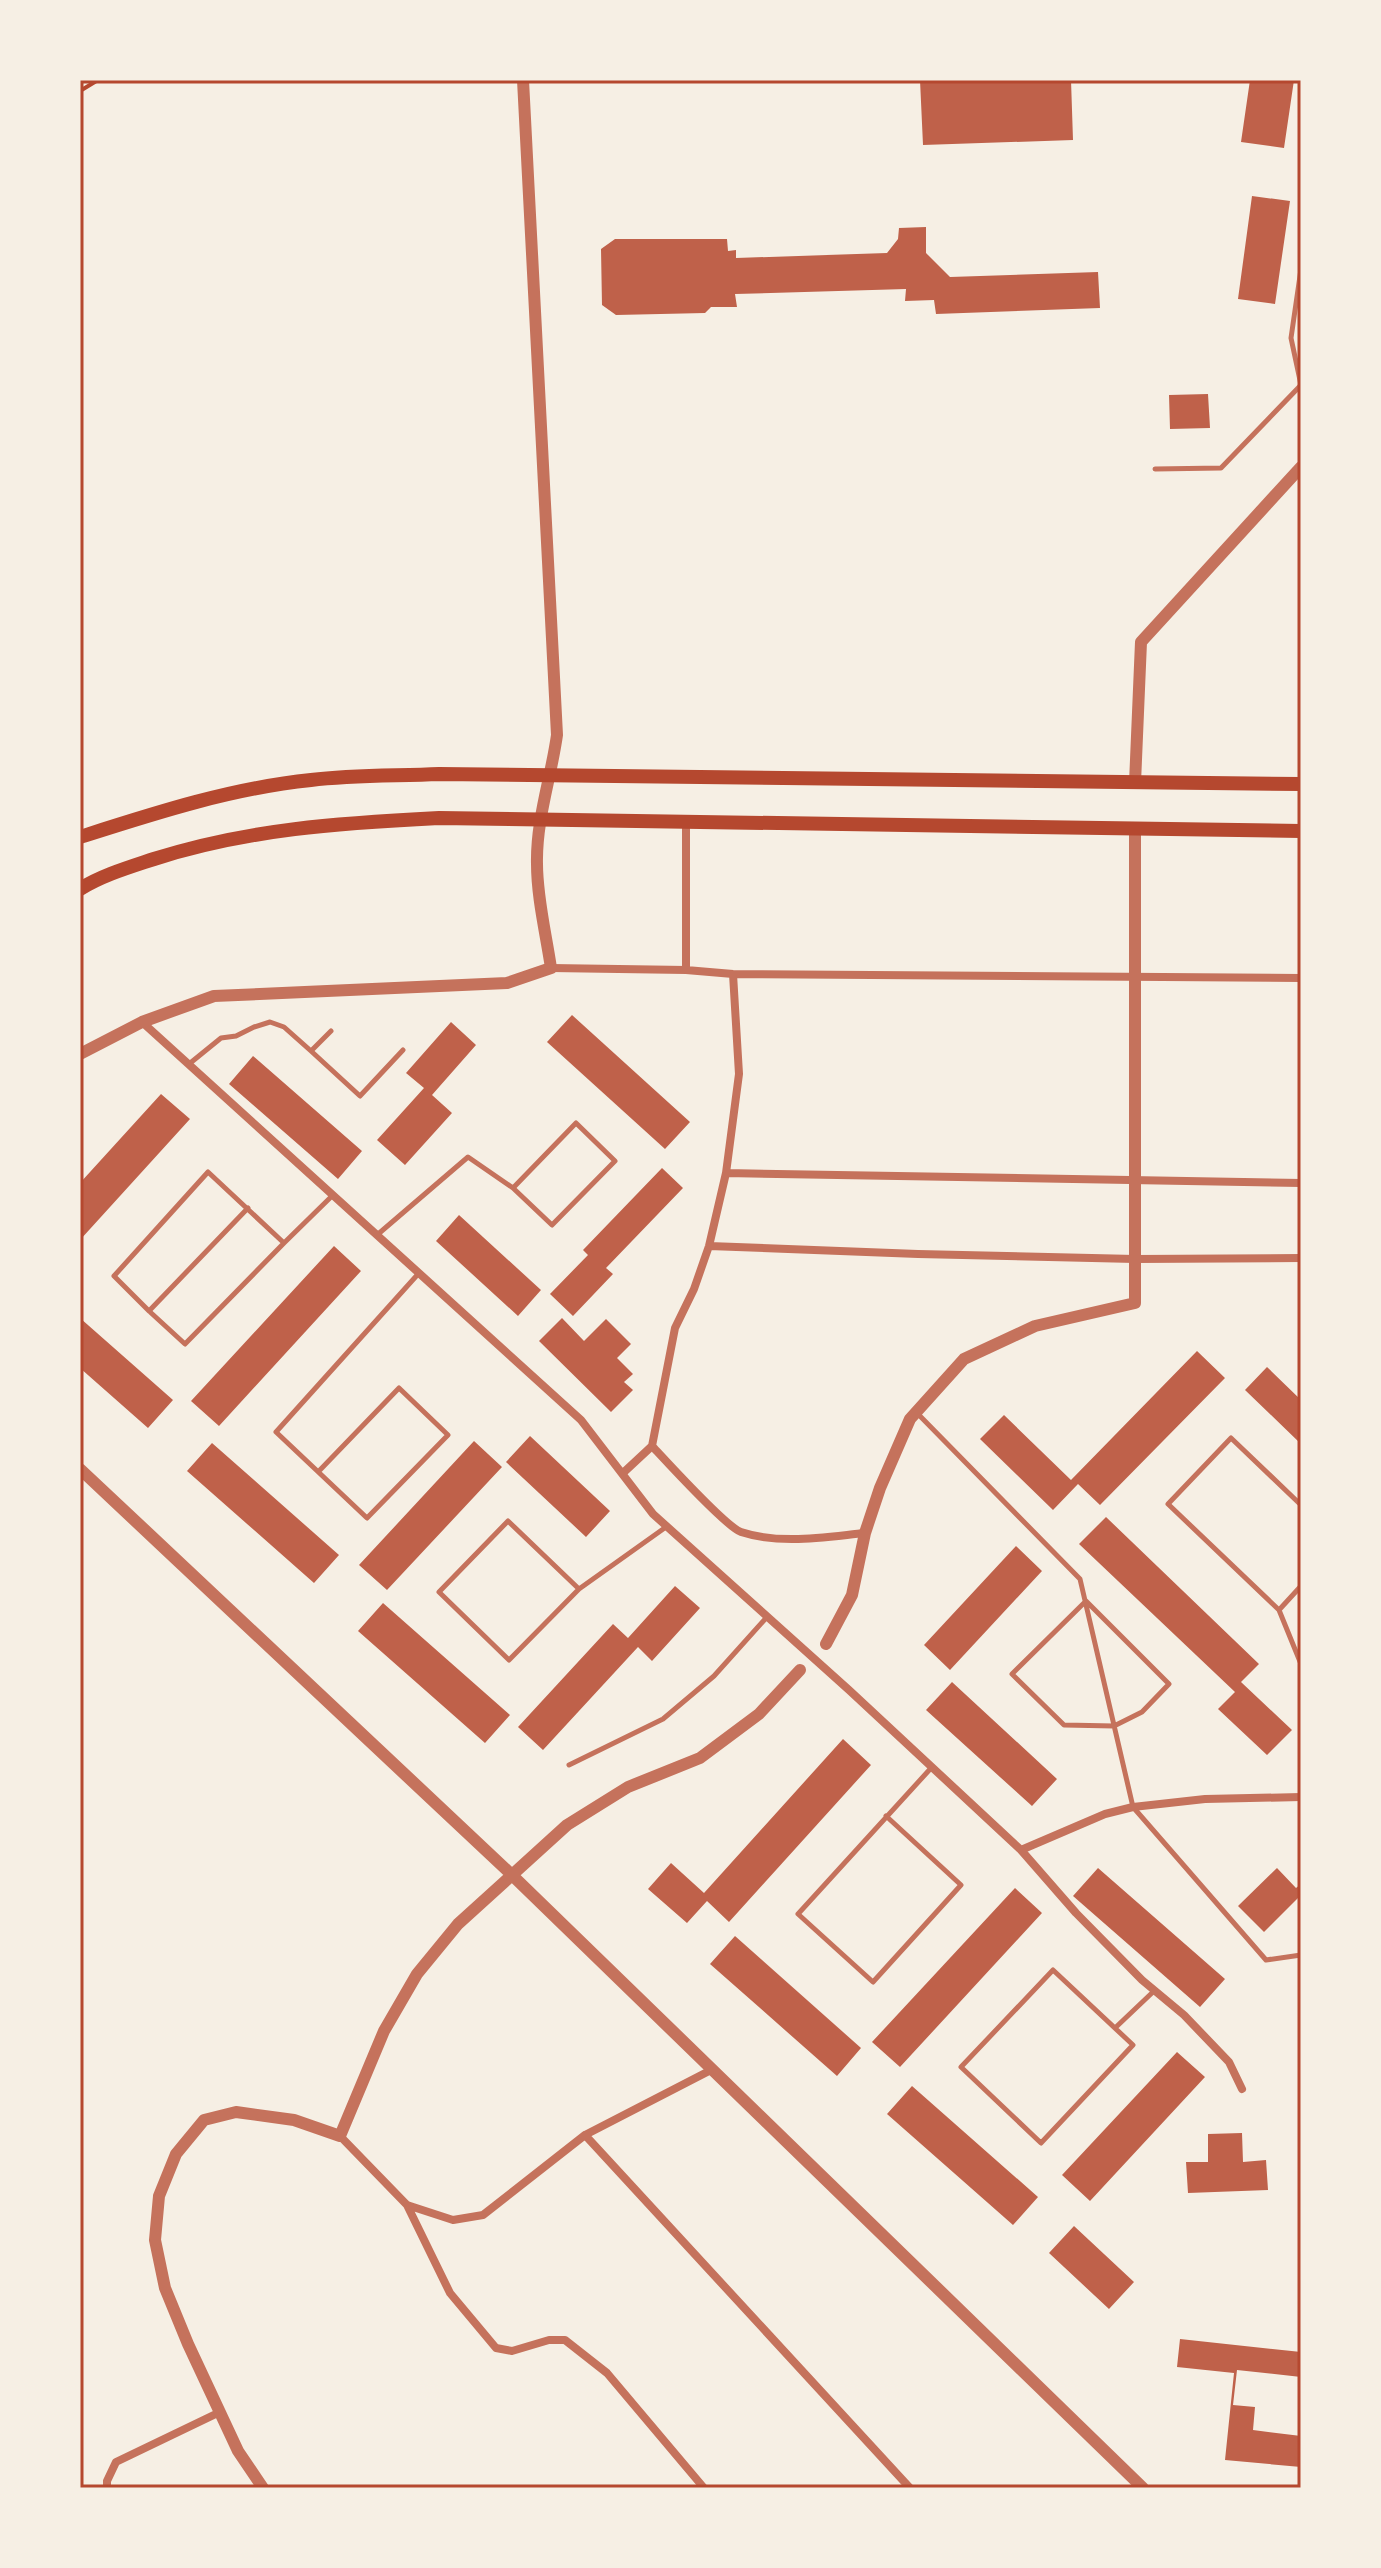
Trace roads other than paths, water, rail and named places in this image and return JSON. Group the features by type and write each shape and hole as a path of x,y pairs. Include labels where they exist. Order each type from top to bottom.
{"main road":[{"path":"80,837 191,803 310,780 439,774 1301,784"},
{"path":"80,889 102,876 238,836 343,823 439,818 1301,831"}],"street":[{"path":"523,80 557,735 540,818 537,865 551,968"},
{"path":"1135,783 1141,642 1301,467"},
{"path":"686,822 686,970"},
{"path":"826,1644 852,1595 865,1533 880,1488 910,1419 964,1359 1035,1326 1135,1303 1135,830"},
{"path":"80,1054 142,1022 214,996 507,983 551,968 686,970 733,974 1301,978"},
{"path":"623,1473 652,1446 675,1328 694,1289 709,1246 726,1173 739,1074 733,974"},
{"path":"142,1022 581,1420 653,1514 1021,1850 1076,1913 1229,2062 1242,2089"},
{"path":"726,1173 1301,1183"},
{"path":"709,1246 1135,1259 1301,1258"},
{"path":"652,1446 739,1531 795,1540 865,1533"},
{"path":"80,1469 512,1875 1143,2488"},
{"path":"340,2136 384,2031 417,1974 458,1924 567,1825 628,1787 700,1758 759,1714 800,1670"},
{"path":"1021,1850 1105,1814 1133,1807 1205,1799 1301,1797"},
{"path":"407,2205 453,2220 483,2215 585,2135 713,2069"},
{"path":"263,2488 238,2451 165,2288 155,2240 159,2196 176,2154 204,2120 236,2112 294,2120 340,2136 407,2205 450,2293 496,2348 512,2351 549,2340 565,2340 607,2373 704,2488"},
{"path":"585,2135 910,2488"},
{"path":"107,2488 116,2462 220,2412"}],"lane":[{"path":"1155,469 1221,468 1301,385 1291,338 1301,269"},
{"path":"189,1065 221,1038 236,1036 270,1022 284,1027 360,1096 403,1050"},
{"path":"311,1051 331,1031"},
{"path":"377,1235 468,1157 513,1188 552,1225 615,1161 576,1123 513,1188"},
{"path":"284,1243 208,1172 114,1276 185,1344 333,1195"},
{"path":"149,1311 248,1208"},
{"path":"319,1471 399,1388 448,1435 367,1518 276,1432 419,1273"},
{"path":"917,1412 1080,1579 1133,1807 1266,1960 1301,1955"},
{"path":"1301,1505 1231,1438 1168,1504 1279,1610 1301,1664"},
{"path":"579,1589 508,1521 439,1592 509,1660 579,1589 667,1527"},
{"path":"1279,1610 1301,1586"},
{"path":"1086,1601 1169,1684 1142,1712 1114,1726 1064,1725 1012,1674 1086,1601"},
{"path":"569,1765 663,1719 714,1676 768,1616"},
{"path":"886,1816 961,1885 873,1982 798,1914 886,1816 932,1767"},
{"path":"1053,1970 1115,2028 1133,2045 1041,2143 961,2067 1053,1970"},
{"path":"1115,2028 1154,1991"}]}
